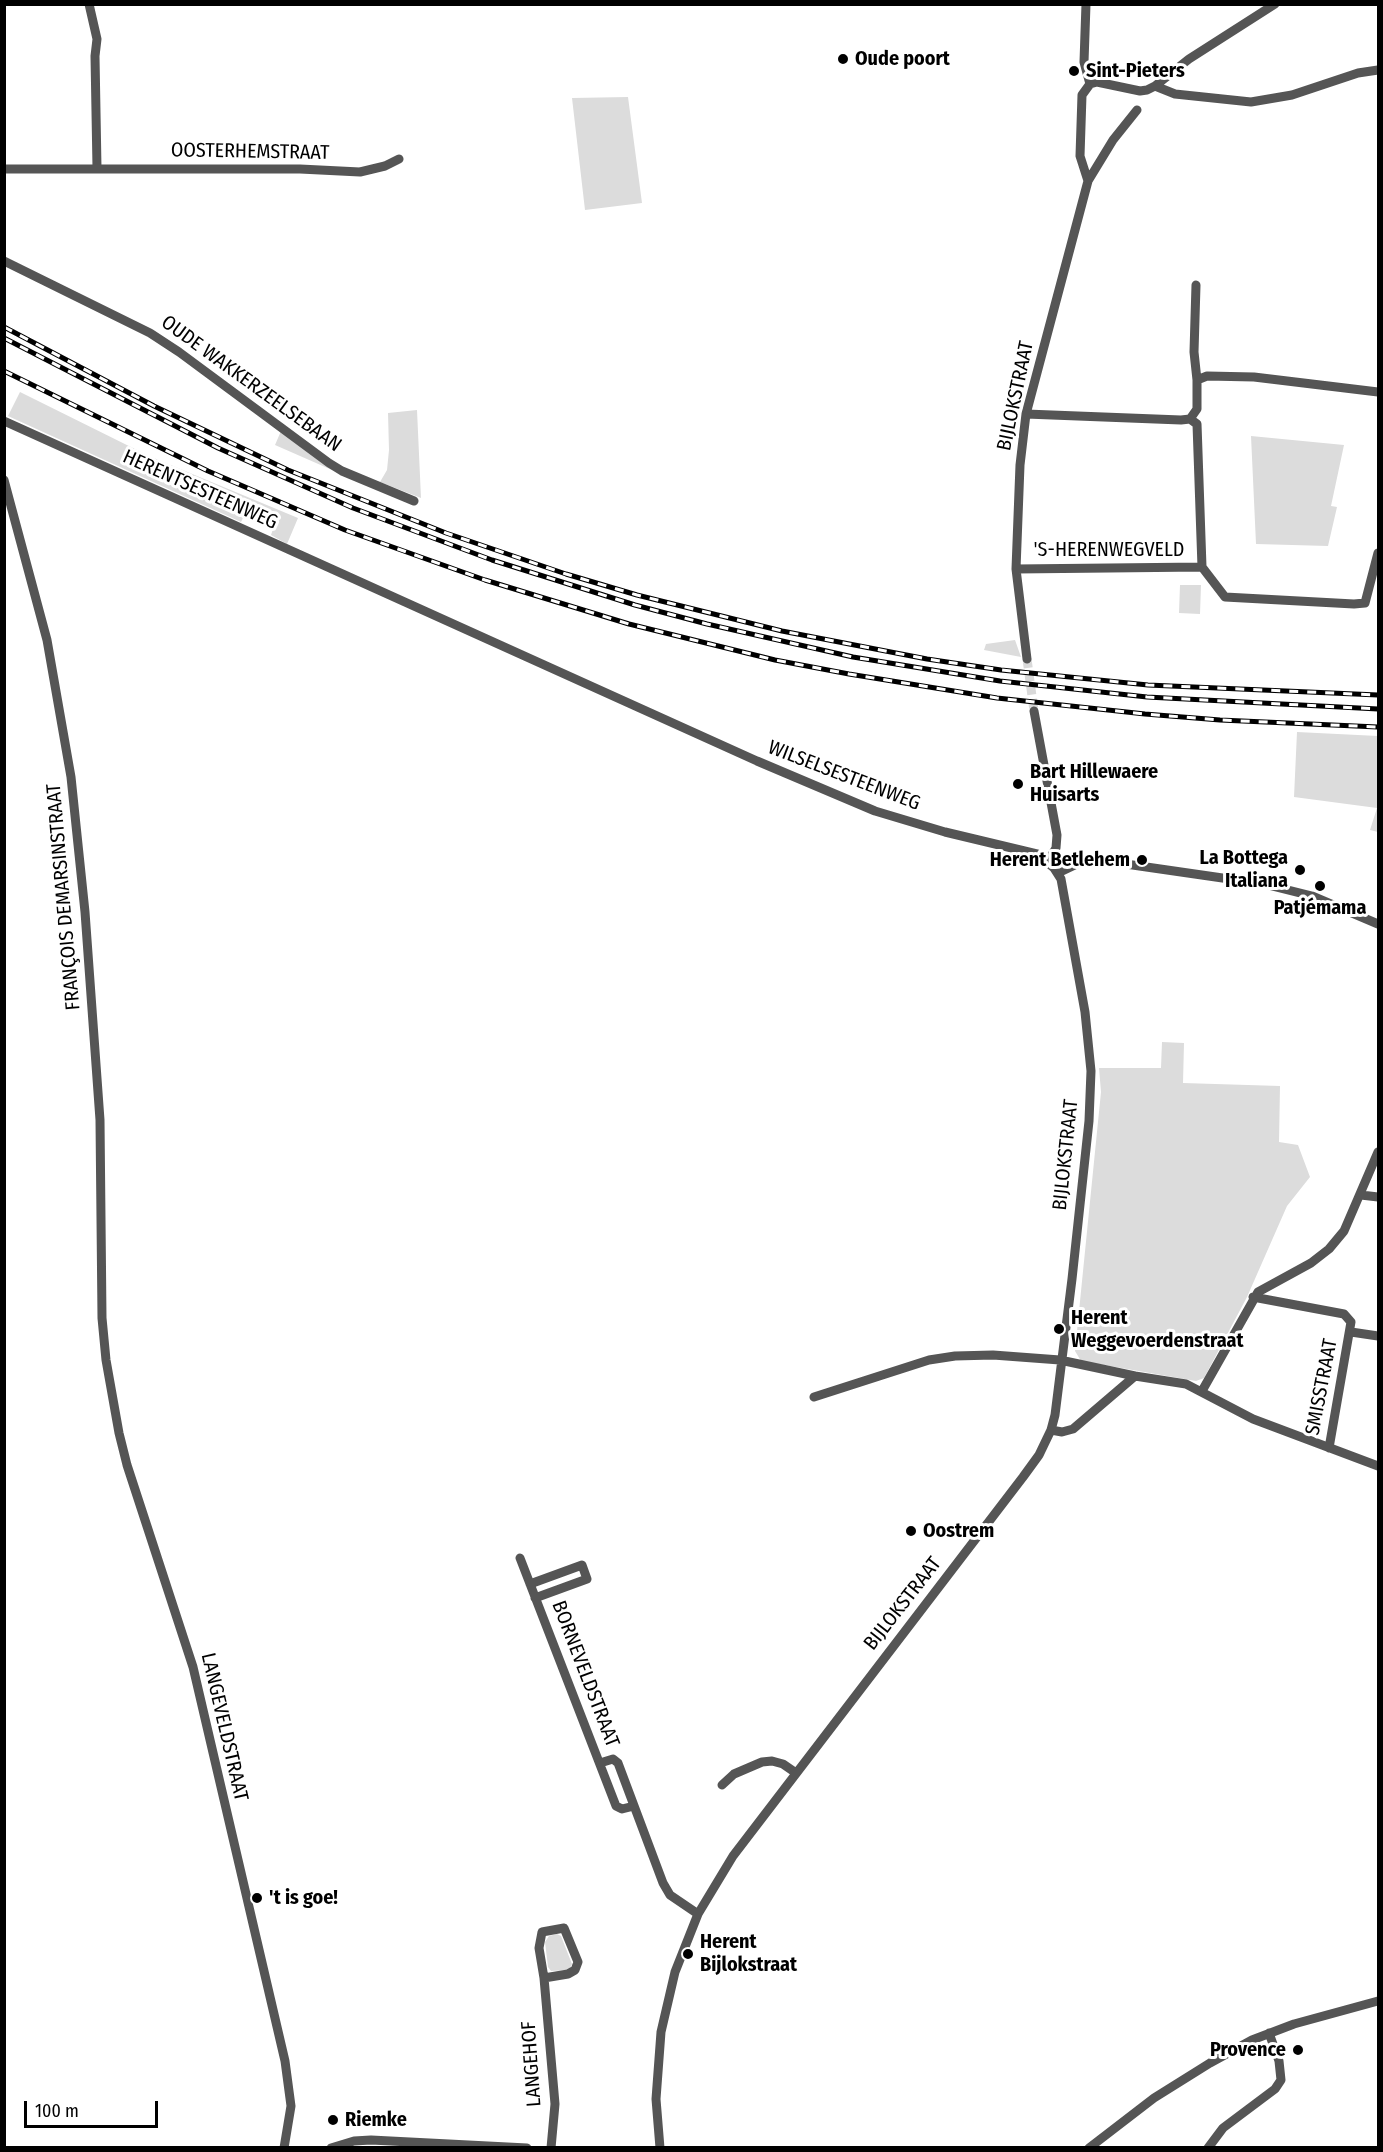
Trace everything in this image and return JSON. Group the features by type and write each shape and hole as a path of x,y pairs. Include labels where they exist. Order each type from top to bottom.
{"street":[{"path":"89,4 97,39 94,56 97,168"},
{"path":"1086,4 1084,62 1090,84"},
{"path":"1088,181 1080,156 1082,95 1090,84 1097,82 1140,90 1155,86 1262,8 1275,4"},
{"path":"1155,86 1175,94 1251,102 1292,95 1358,73 1378,70"},
{"name":"BIJLOKSTRAAT","path":"1028,659 1016,569 1020,465 1026,414 1088,181 1113,140 1137,110"},
{"name":"OOSTERHEMSTRAAT","path":"4,169 300,169 360,172 386,166 399,159"},
{"name":"OUDE WAKKERZEELSEBAAN","path":"4,261 150,333 197,365 328,463 414,501"},
{"path":"1026,414 1190,419 1197,409 1194,352 1196,285"},
{"path":"1197,380 1207,376 1254,377 1378,392"},
{"name":"'S-HERENWEGVELD","path":"1190,419 1197,424 1202,567 1225,597 1365,603 1378,557"},
{"name":"HERENTSESTEENWEG","path":"4,421 381,592"},
{"name":"FRANÇOIS DEMARSINSTRAAT","path":"4,480 46,640 71,777 85,912 100,1120 102,1318"},
{"name":"'S-HERENWEGVELD","path":"1016,569 1202,567"},
{"name":"WILSELSESTEENWEG","path":"381,592 757,761 875,811 945,832 1037,854 1048,861 1058,873"},
{"path":"1034,711 1057,835 1056,848 1048,861"},
{"path":"1058,873 1080,863 1098,860 1264,884 1312,896 1378,924"},
{"name":"BIJLOKSTRAAT","path":"660,2148 656,2099 661,2032 675,1972 698,1914 733,1856 1023,1477 1039,1455 1051,1430 1062,1360 1089,1121 1091,1071 1083,1003 1064,890 1058,873"},
{"path":"1202,1391 1253,1297 1311,1263 1329,1249 1344,1231 1378,1152"},
{"path":"1361,1195 1378,1197"},
{"name":"SMISSTRAAT","path":"1253,1297 1344,1314 1351,1322 1329,1448"},
{"name":"LANGEVELDSTRAAT","path":"102,1318 106,1360 118,1433 193,1667 285,2061 291,2106 284,2148"},
{"name":"SMISSTRAAT","path":"1351,1332 1378,1336"},
{"path":"814,1397 929,1360 955,1356 993,1355 1062,1360 1186,1384 1253,1419 1378,1466"},
{"path":"1051,1430 1062,1432 1073,1429 1136,1376"},
{"name":"BORNEVELDSTRAAT","path":"520,1558 616,1806 622,1809 634,1806"},
{"name":"BORNEVELDSTRAAT","path":"530,1584 582,1564 587,1579 536,1598"},
{"name":"BORNEVELDSTRAAT","path":"600,1763 613,1759 618,1763 663,1883 670,1895 698,1914"},
{"path":"722,1785 734,1774 762,1762 777,1762 796,1773"},
{"name":"LANGEHOF","path":"544,1978 568,1974 575,1970 578,1962 564,1928 543,1932 539,1948 544,1978 555,2104 551,2148"},
{"path":"1089,2148 1163,2092 1252,2040 1294,2024 1378,2001"},
{"path":"1208,2148 1223,2128 1275,2089 1281,2080 1279,2061 1269,2033"},
{"path":"331,2148 354,2140 527,2148"}],"shaded area":[{"path":"628,97 642,203 585,210 572,98"},
{"path":"20,392 149,456 298,518 287,544 271,535 273,529 244,516 241,522 8,416"},
{"path":"417,410 421,498 380,482 387,470 388,413"},
{"path":"281,431 332,470 275,445"},
{"path":"1251,436 1344,445 1331,506 1337,507 1328,546 1256,544"},
{"path":"1180,585 1201,585 1200,614 1179,613"},
{"path":"1015,640 1021,657 984,650 986,644"},
{"path":"1297,732 1378,736 1378,832 1370,830 1377,808 1294,797"},
{"path":"1162,1042 1184,1043 1183,1083 1280,1086 1279,1142 1298,1145 1310,1177 1287,1206 1247,1297 1204,1378 1196,1381 1081,1361 1075,1351 1101,1092 1099,1068 1161,1068"},
{"path":"557,1934 561,1936 572,1964 569,1970 551,1971 548,1967 545,1942 549,1936"}],"tunnel":[{"path":"1027,659 1034,711"}],"railway":[{"path":"4,327 154,406 288,470 446,533 566,574 637,595 782,631 927,659 1001,670 1148,685 1378,695"},
{"path":"4,338 218,448 353,508 492,560 635,605 853,657 1000,681 1147,697 1378,709"},
{"path":"4,371 208,471 345,530 485,580 629,624 775,660 997,698 1220,720 1378,727"}],"place":[{"name":"Oude poort","path":"843,59"},
{"name":"Sint-Pieters","path":"1074,71"},
{"name":"Bart Hillewaere Huisarts","path":"1018,784"},
{"name":"Herent Betlehem","path":"1142,860"},
{"name":"La Bottega Italiana","path":"1300,870"},
{"name":"Patjémama","path":"1320,886"},
{"name":"Herent Weggevoerdenstraat","path":"1059,1329"},
{"name":"Oostrem","path":"911,1531"},
{"name":"'t is goe!","path":"257,1898"},
{"name":"Herent Bijlokstraat","path":"688,1954"},
{"name":"Provence","path":"1298,2050"},
{"name":"Riemke","path":"333,2120"}]}
